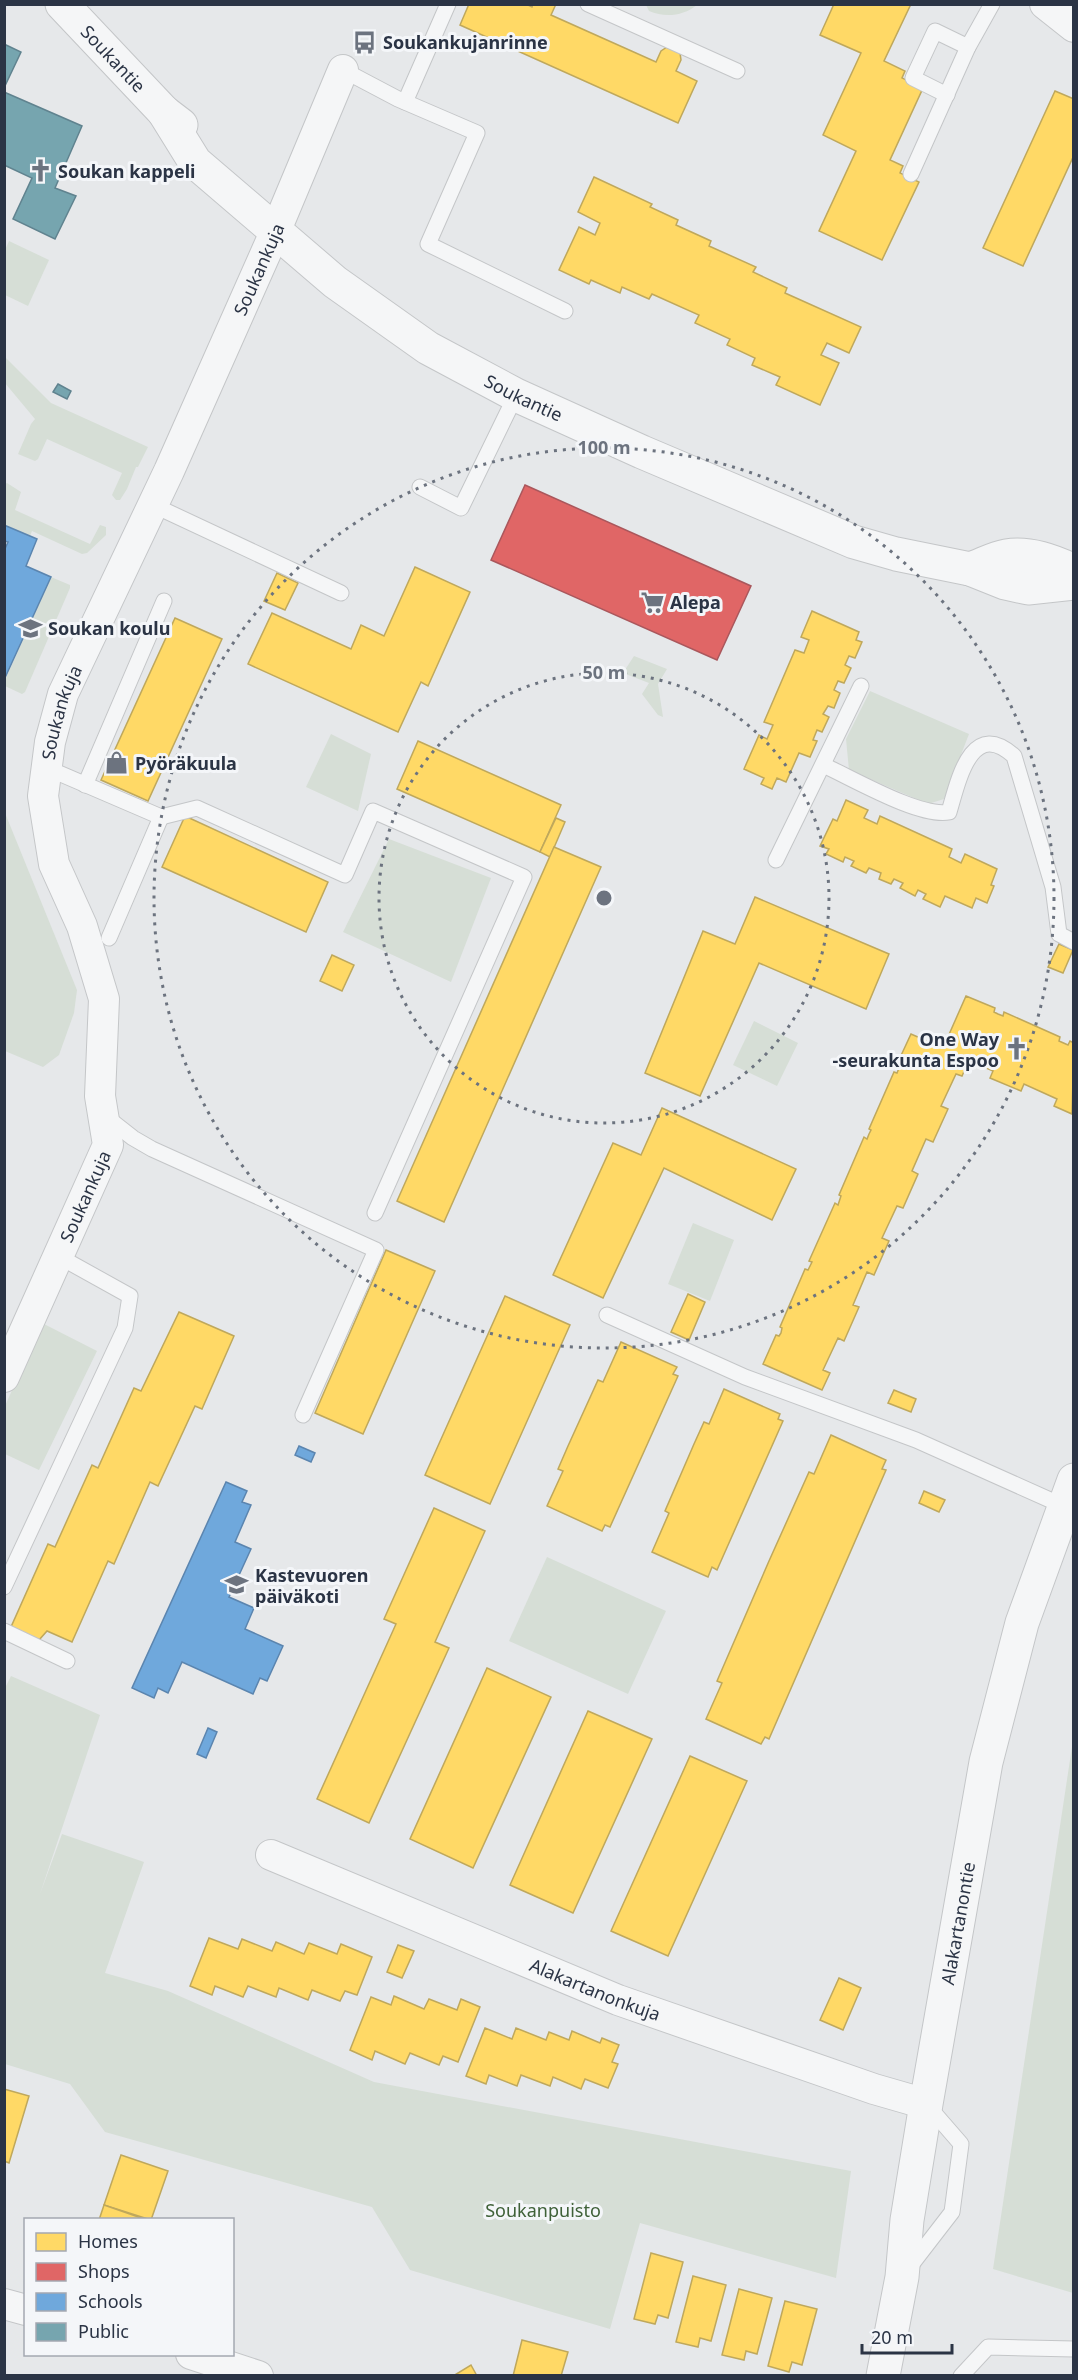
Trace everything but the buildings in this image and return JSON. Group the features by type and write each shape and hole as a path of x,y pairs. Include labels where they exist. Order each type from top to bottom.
{"street":[{"name":"Soukantie","path":"62,4 164,112 210,147 276,230 335,282 428,348 516,395 642,452 854,542 896,554 970,568 1005,583 1028,588 1074,583"},
{"path":"1045,4 1074,27"},
{"name":"Soukankuja","path":"4,1377 108,1145 100,1096 104,999 82,926 54,864 43,796 50,742 63,694 153,505 276,230 343,70"},
{"name":"Soukantie","path":"970,568 1006,556 1026,556 1053,560 1074,571"},
{"name":"Alakartanontie","path":"883,2376 902,2277 908,2220 926,2104 986,1762 1022,1623 1071,1499"},
{"name":"Alakartanonkuja","path":"271,1855 618,2000 874,2089 926,2104"},
{"path":"4,2304 24,2309"},
{"path":"194,2356 258,2376"}],"lane":[{"path":"405,102 448,4"},
{"path":"588,4 737,71"},
{"path":"911,174 968,47 992,4"},
{"path":"947,95 913,78 935,31 968,47"},
{"path":"343,70 405,102 477,133 428,244 565,311"},
{"path":"420,487 461,508 516,395"},
{"path":"153,505 340,593"},
{"path":"85,784 164,601"},
{"path":"776,860 861,686"},
{"path":"823,765 920,809 939,814 949,812 963,766 973,750 992,744 1004,747 1014,756 1053,887 1059,934 1074,942"},
{"path":"46,768 161,817 197,808 345,875 373,811 524,877 375,1213"},
{"path":"109,938 161,817"},
{"path":"103,1115 152,1149 376,1250 303,1415"},
{"path":"4,1587 125,1328 130,1296 58,1256"},
{"path":"608,1315 745,1377 1071,1499"},
{"path":"4,1631 67,1661"},
{"path":"902,2277 952,2212 961,2144 926,2104"},
{"path":"961,2376 988,2347 1074,2349"}],"green space":[{"path":"646,5 697,5 686,12 668,15 649,11"},
{"path":"9,241 49,260 28,306 5,295 5,250"},
{"path":"4,356 51,403 148,447 120,500 116,500 112,495 122,473 47,439 35,461 18,454 35,419 5,383"},
{"path":"5,484 21,492 15,510 90,544 100,525 106,527 106,535 87,553 82,554 32,531 30,536 5,525"},
{"path":"51,577 70,585 70,588 25,692 22,694 5,686 5,680"},
{"path":"634,656 667,669 658,684 663,717 658,715 642,694 649,683 623,673"},
{"path":"870,691 969,734 944,799 928,804 849,770 846,739"},
{"path":"331,734 371,754 358,811 306,787"},
{"path":"5,813 77,990 74,1013 59,1055 43,1067 5,1051"},
{"path":"389,839 491,878 451,982 343,932"},
{"path":"754,1021 798,1043 777,1086 733,1065"},
{"path":"693,1223 734,1240 710,1301 668,1284"},
{"path":"42,1323 97,1351 39,1470 5,1454 5,1406"},
{"path":"547,1557 666,1611 628,1694 509,1641"},
{"name":"Soukanpuisto","path":"11,1676 100,1715 40,1894 62,1834 144,1862 105,1973 168,1991 374,2082 851,2171 836,2278 640,2223 610,2329 410,2270 372,2207 105,2132 70,2084 5,2064 4,1690"},
{"path":"1073,1740 1073,2293 993,2269"}],"place":[{"name":"Soukankujanrinne","path":"365,42"},
{"name":"Soukan kappeli","path":"40,171"},
{"name":"Alepa","path":"652,602"},
{"name":"Soukan koulu","path":"30,628"},
{"name":"Pyöräkuula","path":"117,763"},
{"name":"One Way -seurakunta Espoo","path":"1017,1049"},
{"name":"Kastevuoren päiväkoti","path":"237,1585"}]}
